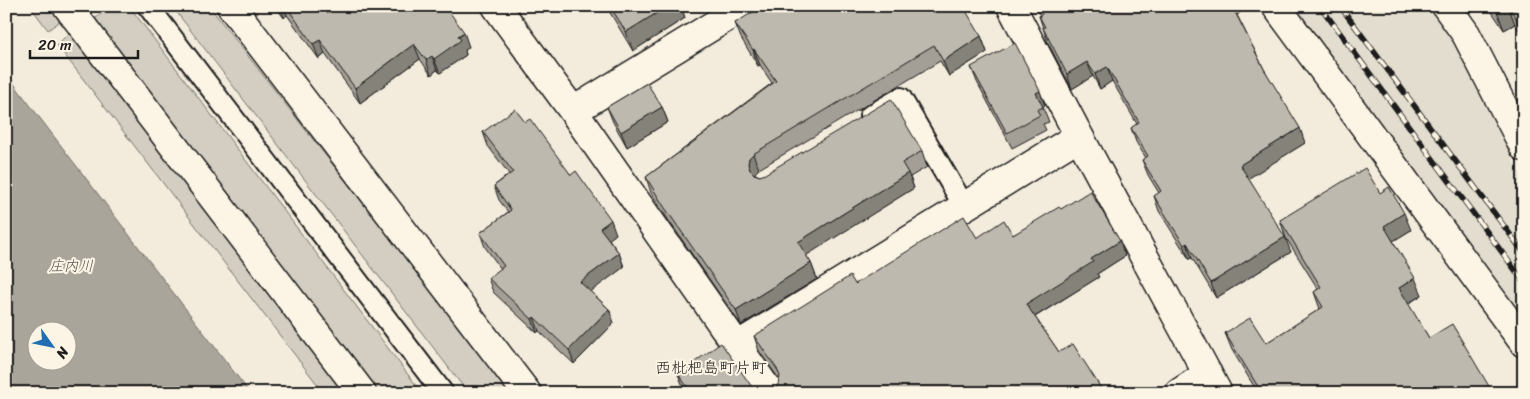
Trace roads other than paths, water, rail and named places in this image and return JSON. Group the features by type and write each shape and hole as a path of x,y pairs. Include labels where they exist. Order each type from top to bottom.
{"street":[{"path":"67,6 362,393"},
{"path":"231,6 527,393"},
{"path":"496,6 573,111 770,393"},
{"path":"573,111 746,6"},
{"path":"1011,6 1213,383 1179,393"},
{"path":"1276,6 1524,343"},
{"path":"1446,6 1466,34 1524,147"},
{"path":"737,346 1079,136"}],"lane":[{"path":"148,6 443,393"},
{"path":"858,123 900,98 964,206"}],"water":[{"name":"庄内川","path":"6,73 20,92 250,393 6,393"}],"railway":[{"path":"1320,6 1524,282"},
{"path":"1340,6 1524,253"}],"district":[{"name":"西枇杷島町片町","path":"711,367"}]}
